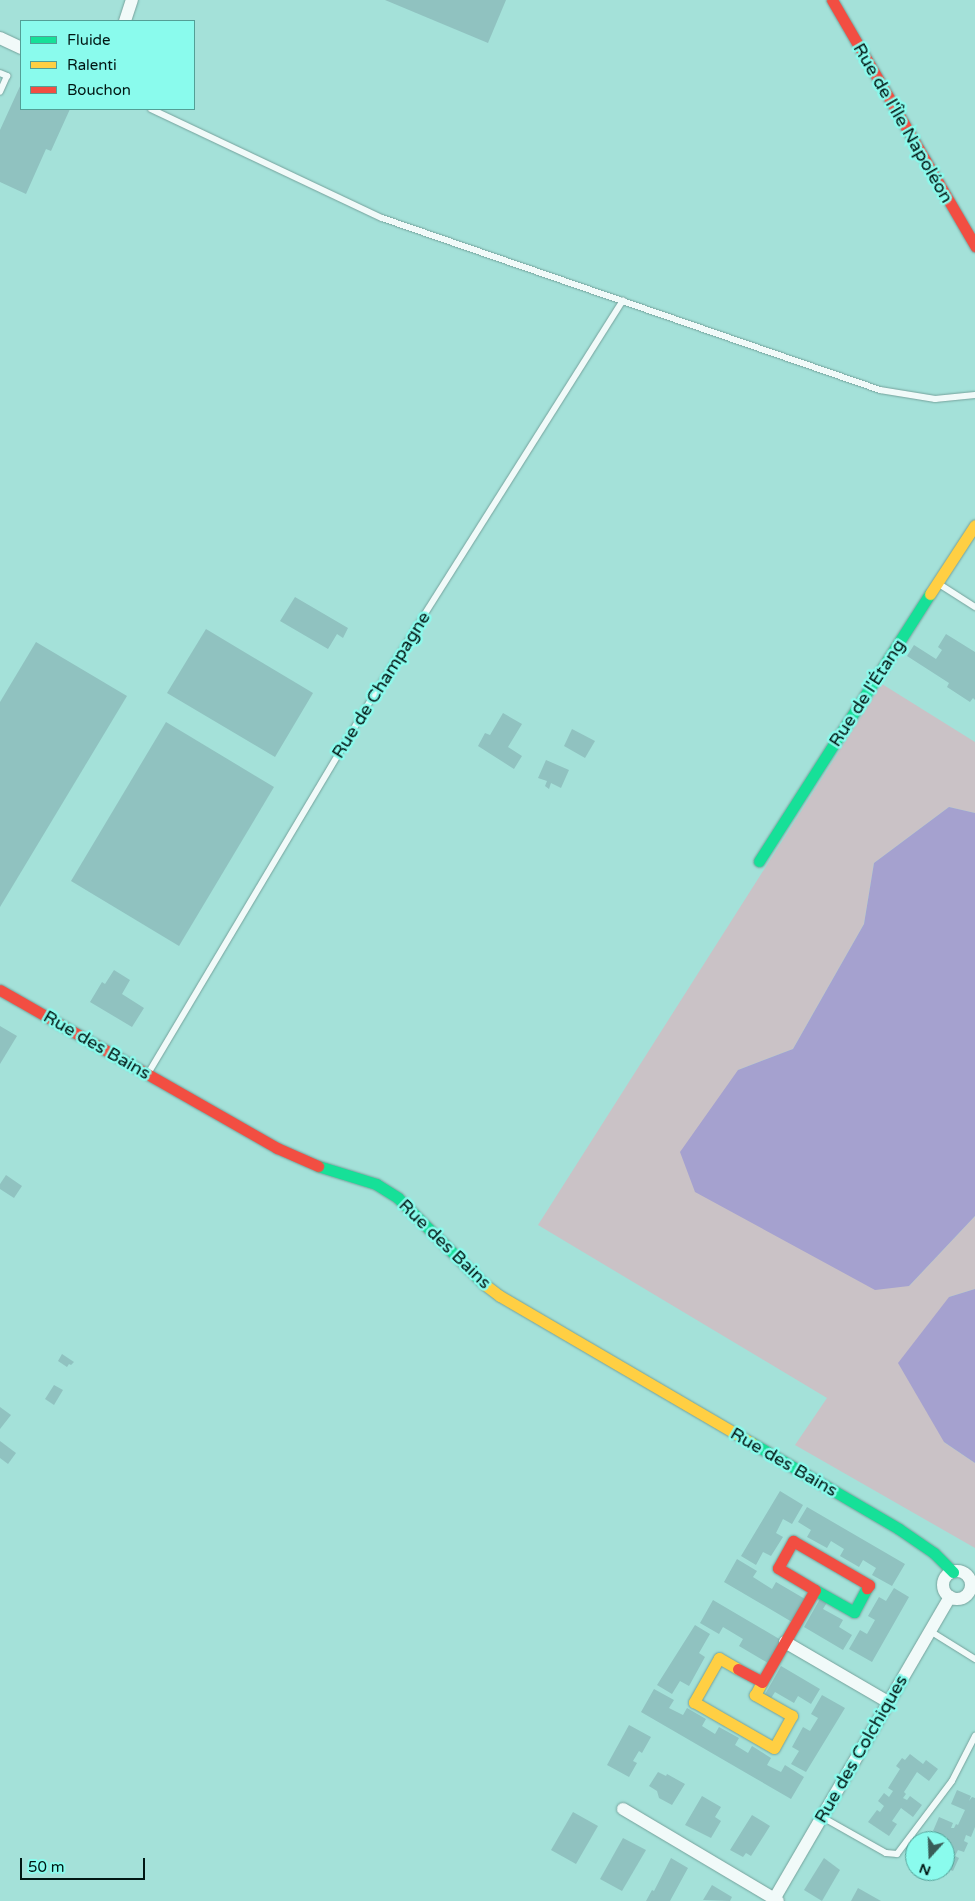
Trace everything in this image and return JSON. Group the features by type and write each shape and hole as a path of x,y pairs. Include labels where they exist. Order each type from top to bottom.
{"street":[{"path":"125,20 132,0"},
{"name":"Rue de l'Île Napoléon","path":"832,0 975,246"},
{"path":"0,38 20,48"},
{"name":"Rue de l'Étang","path":"759,861 975,525"},
{"name":"Rue des Bains","path":"0,990 277,1148 312,1165 368,1181 391,1194 418,1216 475,1277 500,1296 899,1529 920,1542 952,1572"},
{"path":"793,1541 869,1585 854,1612 815,1590 778,1568 793,1541"},
{"path":"952,1572 967,1574 973,1584 963,1597 950,1597 944,1587 946,1578 952,1572"},
{"path":"762,1682 719,1658 694,1702 774,1748 792,1716 755,1695 815,1590"},
{"name":"Rue des Colchiques","path":"775,1900 821,1816 950,1597"},
{"path":"785,1642 888,1702"},
{"path":"623,1809 775,1900"}],"lane":[{"path":"0,73 7,76 0,92"},
{"path":"153,110 382,218 880,390 935,399 975,396"},
{"name":"Rue de Champagne","path":"148,1074 376,691 623,301"},
{"path":"938,583 975,607"},
{"path":"930,1631 975,1659"},
{"path":"821,1816 886,1853 897,1854 952,1781 975,1736"}],"shaded area":[{"path":"882,684 975,742 975,813 949,807 874,863 864,924 793,1049 738,1070 909,1286 975,1216 975,1289 949,1297 944,1442 975,1463 975,1548 795,1445 827,1398 538,1225"},
{"path":"949,807 975,813 975,1216 909,1286 875,1290 695,1192 680,1152 738,1070 793,1049 864,924 874,863"},
{"path":"975,1289 975,1463 944,1442 898,1363 949,1297"}],"building":[{"path":"385,0 506,0 488,43"},
{"path":"20,86 20,110 70,110 51,151 46,149 26,194 0,182 0,130"},
{"path":"295,597 348,628 343,638 337,634 328,649 280,621"},
{"path":"206,629 313,693 275,757 167,693"},
{"path":"946,634 975,652 975,700 973,698 970,702 947,687 949,683 907,656 914,645 936,659 942,650 938,647"},
{"path":"36,642 127,696 0,907 0,702"},
{"path":"503,713 522,724 508,747 522,756 514,769 478,746 485,733 490,735"},
{"path":"166,722 274,787 179,946 71,881"},
{"path":"572,729 595,741 585,758 564,746"},
{"path":"546,760 569,770 561,788 551,783 549,789 545,786 547,781 538,778"},
{"path":"114,970 130,980 122,994 144,1008 132,1027 90,1002 102,982 105,984"},
{"path":"0,1026 17,1036 0,1064"},
{"path":"6,1175 22,1186 14,1198 0,1189 0,1184"},
{"path":"62,1354 74,1362 67,1367 58,1361"},
{"path":"54,1385 63,1390 54,1405 45,1399"},
{"path":"0,1407 11,1415 0,1429"},
{"path":"0,1441 16,1453 8,1464 0,1458"},
{"path":"780,1491 803,1505 792,1524 783,1519 776,1533 783,1537 771,1556 763,1552 756,1565 741,1556"},
{"path":"807,1507 905,1564 892,1586 872,1575 876,1568 863,1560 859,1567 840,1556 844,1549 831,1541 827,1548 807,1537 811,1530 798,1522"},
{"path":"737,1559 757,1571 753,1577 772,1589 776,1582 805,1599 792,1622 724,1582"},
{"path":"894,1588 909,1597 872,1662 849,1649 860,1630 867,1634 875,1620 868,1616 879,1597 886,1601"},
{"path":"821,1597 828,1601 823,1609 843,1620 839,1627 852,1635 843,1650 804,1627"},
{"path":"713,1600 781,1640 768,1663 739,1646 743,1639 723,1627 719,1634 700,1623"},
{"path":"695,1625 710,1634 699,1653 705,1657 689,1686 680,1681 672,1694 657,1685"},
{"path":"781,1666 820,1689 811,1704 798,1696 794,1703 775,1692 770,1700 764,1696"},
{"path":"654,1689 674,1700 669,1708 683,1715 687,1708 706,1719 702,1726 715,1734 719,1727 739,1738 735,1745 748,1753 752,1746 771,1758 767,1765 781,1772 785,1765 804,1777 791,1799 641,1712"},
{"path":"822,1695 845,1708 806,1772 791,1764 799,1751 792,1747 803,1727 810,1731 818,1718 811,1714"},
{"path":"629,1725 651,1737 642,1753 639,1751 633,1761 637,1763 629,1777 607,1765"},
{"path":"910,1754 923,1764 926,1760 938,1769 929,1781 917,1772 904,1792 906,1794 903,1798 907,1800 910,1796 922,1805 913,1817 901,1808 892,1821 897,1824 889,1836 868,1822 877,1810 880,1812 884,1806 878,1801 884,1793 889,1797 893,1791 888,1788 900,1769 896,1766 902,1758 905,1760"},
{"path":"658,1772 666,1776 667,1774 685,1784 672,1805 659,1798 657,1791 649,1786"},
{"path":"957,1790 971,1796 969,1801 972,1797 975,1798 975,1827 971,1837 966,1835 964,1841 968,1843 964,1852 958,1850 955,1856 955,1831 933,1831 939,1817 953,1823 951,1828 954,1828 956,1824 958,1825 965,1810 951,1804"},
{"path":"702,1796 721,1807 715,1817 721,1821 711,1838 685,1825"},
{"path":"573,1812 598,1826 576,1864 551,1850"},
{"path":"752,1815 770,1826 751,1856 746,1853 743,1857 730,1850"},
{"path":"623,1838 646,1850 622,1891 600,1879"},
{"path":"955,1856 959,1858 955,1867"},
{"path":"671,1858 688,1868 670,1901 646,1901 652,1890 654,1891"},
{"path":"824,1858 840,1870 822,1901 804,1890"},
{"path":"712,1885 732,1897 730,1901 703,1900"},
{"path":"858,1888 881,1901 851,1901"}],"traffic: fast":[{"path":"759,861 930,594"},
{"path":"318,1166 376,1184 398,1198 484,1284"},
{"path":"752,1443 899,1529 934,1553 953,1572"},
{"path":"815,1590 854,1612 867,1588"}],"traffic: slow":[{"path":"930,594 975,525"},
{"path":"484,1284 500,1296 752,1443"},
{"path":"738,1669 719,1658 694,1702 774,1748 792,1716 755,1695 762,1682"}],"traffic: jam":[{"path":"832,0 975,246"},
{"path":"0,990 277,1148 318,1166"},
{"path":"738,1669 762,1682 815,1590 778,1568 793,1541 869,1585 867,1588"}]}
